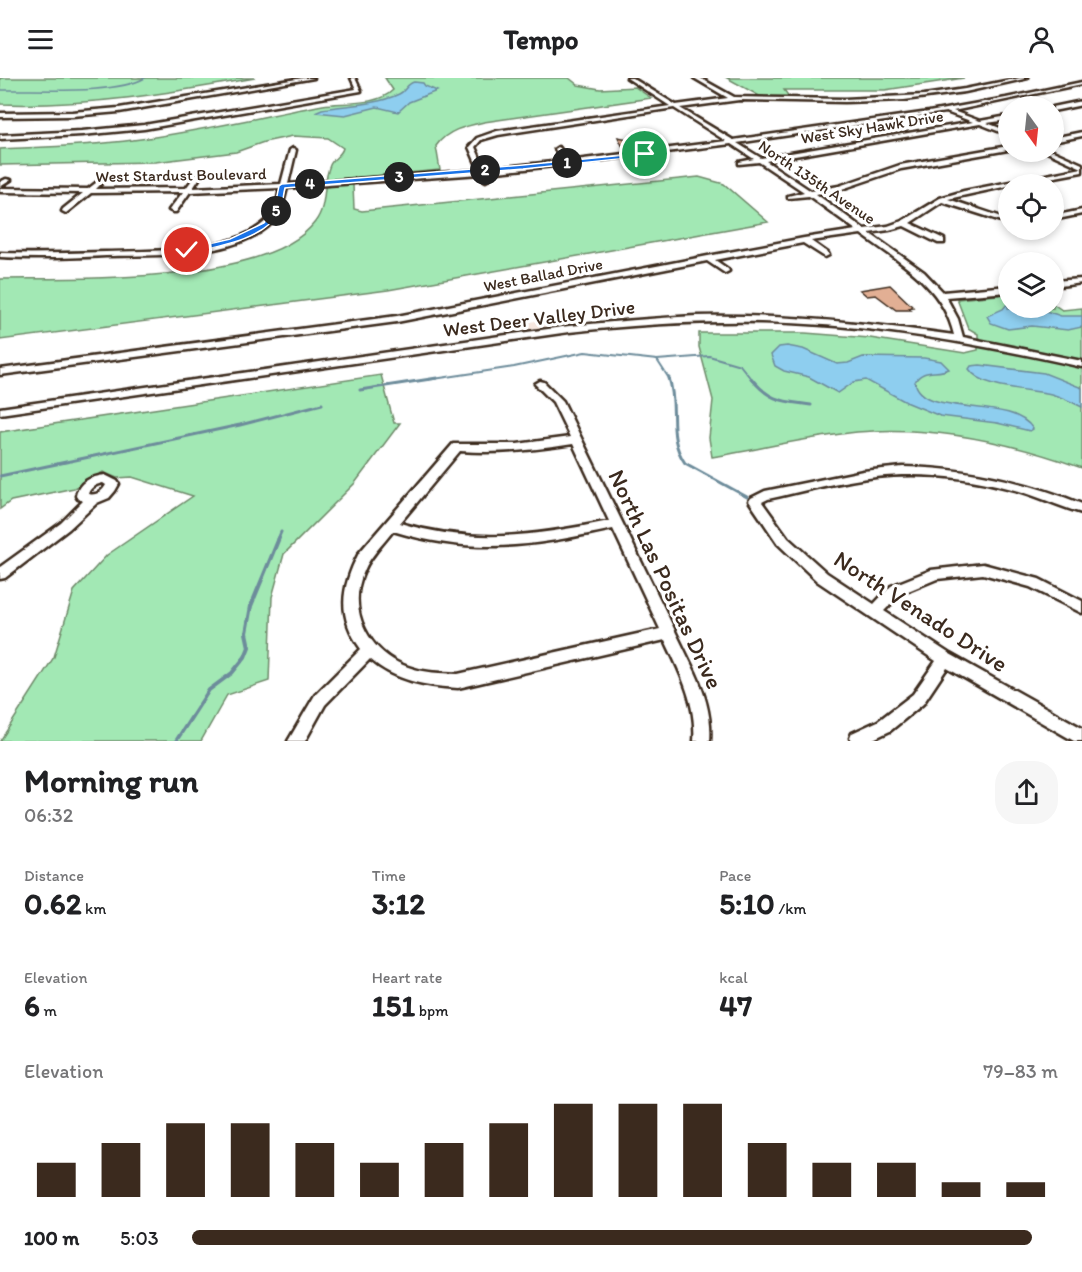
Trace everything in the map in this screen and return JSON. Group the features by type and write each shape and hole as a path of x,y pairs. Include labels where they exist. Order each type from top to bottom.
{"street":[{"path":"0,115 72,114 119,110 312,78"},
{"path":"0,137 117,131 359,90 353,78"},
{"name":"North 135th Avenue","path":"629,78 812,193 921,274 942,295 949,306 959,338"},
{"path":"696,78 733,99"},
{"path":"486,180 472,147 474,143 486,136 671,106 733,99 836,100 923,97 1026,78"},
{"path":"1077,78 1082,81"},
{"name":"West Stardust Boulevard","path":"0,190 187,190 282,186 647,157 948,110 1025,96 1082,81"},
{"path":"836,100 841,107"},
{"path":"1064,107 1082,103"},
{"path":"117,131 119,110"},
{"path":"948,110 998,129"},
{"name":"West Sky Hawk Drive","path":"741,163 998,120"},
{"path":"1064,138 1082,134"},
{"path":"558,149 571,172"},
{"path":"0,255 157,252 218,245 246,235 266,224 277,210 293,150"},
{"path":"790,196 840,188 900,168 998,150"},
{"path":"1064,158 1082,166"},
{"name":"West Ballad Drive","path":"0,372 397,319 804,240 864,232 904,223 942,199 1082,171"},
{"path":"173,210 200,173"},
{"path":"399,177 400,188"},
{"path":"0,185 8,180"},
{"path":"66,211 101,181"},
{"path":"942,199 998,219"},
{"path":"1064,216 1082,212"},
{"path":"904,223 941,241"},
{"path":"804,240 825,255"},
{"path":"708,258 725,271"},
{"path":"1064,283 1082,281"},
{"path":"942,295 998,291"},
{"name":"West Deer Valley Drive","path":"0,411 615,324 712,320 794,320 878,326 959,338 1082,364"},
{"name":"North Las Positas Drive","path":"540,384 558,401 697,695 703,731 702,741"},
{"path":"576,440 516,450 457,447 390,525 355,571 349,593 350,607 359,636 370,649 398,670 436,680 458,681 668,633"},
{"name":"North Venado Drive","path":"1082,509 990,479 914,471 877,473 765,495 755,501 783,541 822,577 945,659 1082,737"},
{"path":"0,574 64,526 93,499"},
{"path":"390,525 439,538 494,543 537,540 617,524"},
{"path":"875,612 896,590 936,574 983,569 1034,583 1082,607"},
{"path":"296,741 320,700 335,682 370,649"},
{"path":"858,738 885,726 918,699 945,659"}],"shaded area":[{"path":"571,314 577,322 524,330 520,324"}],"green space":[{"path":"0,78 255,78 128,98 65,103 0,104"},
{"path":"385,78 569,78 578,85 600,89 635,87 651,98 484,122 457,129 436,146 440,170 355,178 354,209 362,211 699,177 724,184 768,222 388,290 0,340 0,279 74,279 168,274 214,267 256,257 291,242 315,222 319,215 330,165 343,148 328,138 293,136 264,142 236,152 155,162 0,165 0,149 83,145 157,137 323,105 369,101 378,99 393,90"},
{"path":"727,78 964,78 885,90 784,90 790,98 763,98"},
{"path":"998,295 998,318 1064,318 1064,310 1082,308 1082,468 999,443 943,433 886,430 839,434 712,457 709,438 713,400 699,347 699,333 805,333 870,338 965,353 978,350 978,334 968,328 957,299"},
{"path":"381,375 394,423 400,423 355,483 284,554 272,597 269,681 227,695 201,741 0,741 54,657 74,591 107,555 193,496 132,477 117,478 103,472 74,488 11,501 0,509 0,432"}],"water":[{"path":"414,82 423,83 437,91 409,102 398,112 377,107 345,115 315,112 390,98 401,93"},
{"path":"998,311 998,318 1082,316 1082,327 1068,330 1032,326 1008,329 991,323 987,316"},
{"path":"779,347 803,349 837,364 848,363 863,357 924,358 941,361 949,369 926,373 915,382 922,393 934,400 950,404 1007,413 1022,419 1033,429 1030,431 997,423 940,416 906,402 866,380 854,382 838,393 809,377 784,371 775,366 771,355"},
{"path":"980,365 1044,373 1082,388 1082,407 1051,394 984,381 969,369 971,366"}],"building":[{"path":"655,135 660,146 623,147 618,137 628,139"},
{"path":"890,285 913,307 909,308 911,310 896,310 876,295 867,296 860,290"}],"waterway":[{"path":"0,90 96,89 115,87 145,78"},
{"path":"427,380 514,367 585,352 657,360"},
{"path":"657,360 709,356 740,365 752,380"},
{"path":"657,360 669,379"},
{"path":"360,390 437,378"},
{"path":"751,378 771,396 785,401 811,405"},
{"path":"669,379 673,400 674,432 679,453 685,463 747,497"},
{"path":"0,476 240,425 322,404"},
{"path":"278,539 281,532"},
{"path":"176,741 209,690 232,673 245,657 249,647 246,633 251,606 279,538"}],"route":[{"path":"187,250 218,245 256,231 274,217 282,186 523,167 645,154"}]}
